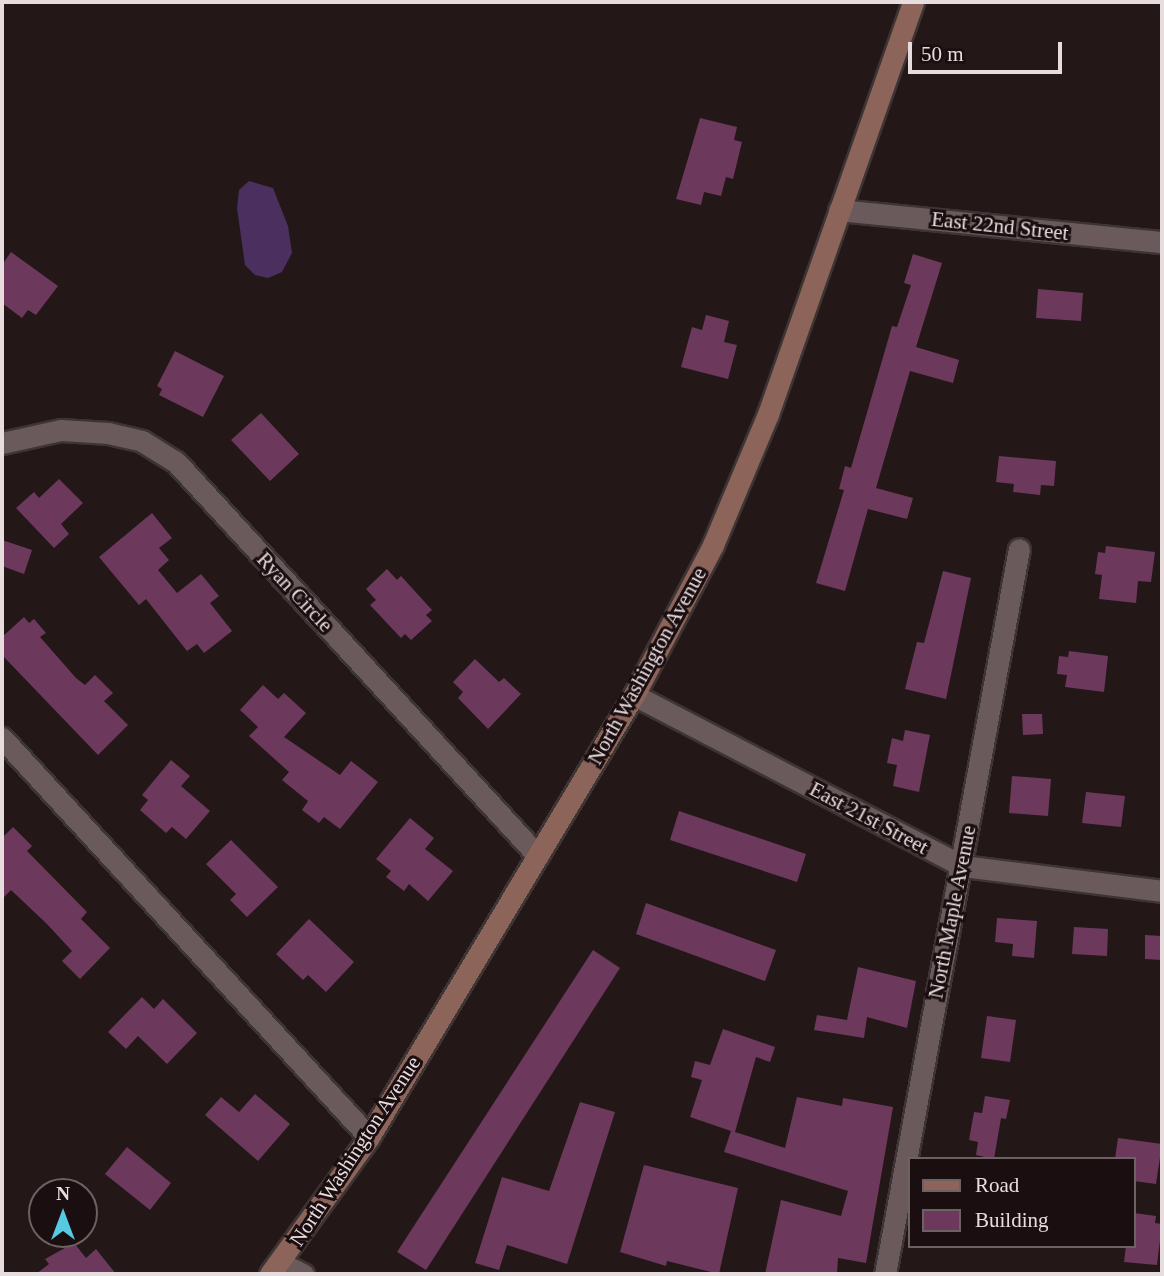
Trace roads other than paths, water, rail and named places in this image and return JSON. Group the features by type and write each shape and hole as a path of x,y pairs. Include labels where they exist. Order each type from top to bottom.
{"main road":[{"name":"North Washington Avenue","path":"275,1269 369,1137 634,695 718,533 768,414 913,2"}],"street":[{"name":"East 22nd Street","path":"839,210 1162,242"},
{"name":"Ryan Circle","path":"3,438 61,430 108,433 142,441 176,462 537,856"},
{"name":"North Maple Avenue","path":"885,1274 1019,549"},
{"name":"East 21st Street","path":"634,695 962,866 1162,891"},
{"path":"2,738 369,1137"},
{"path":"275,1269 303,1274"}]}
